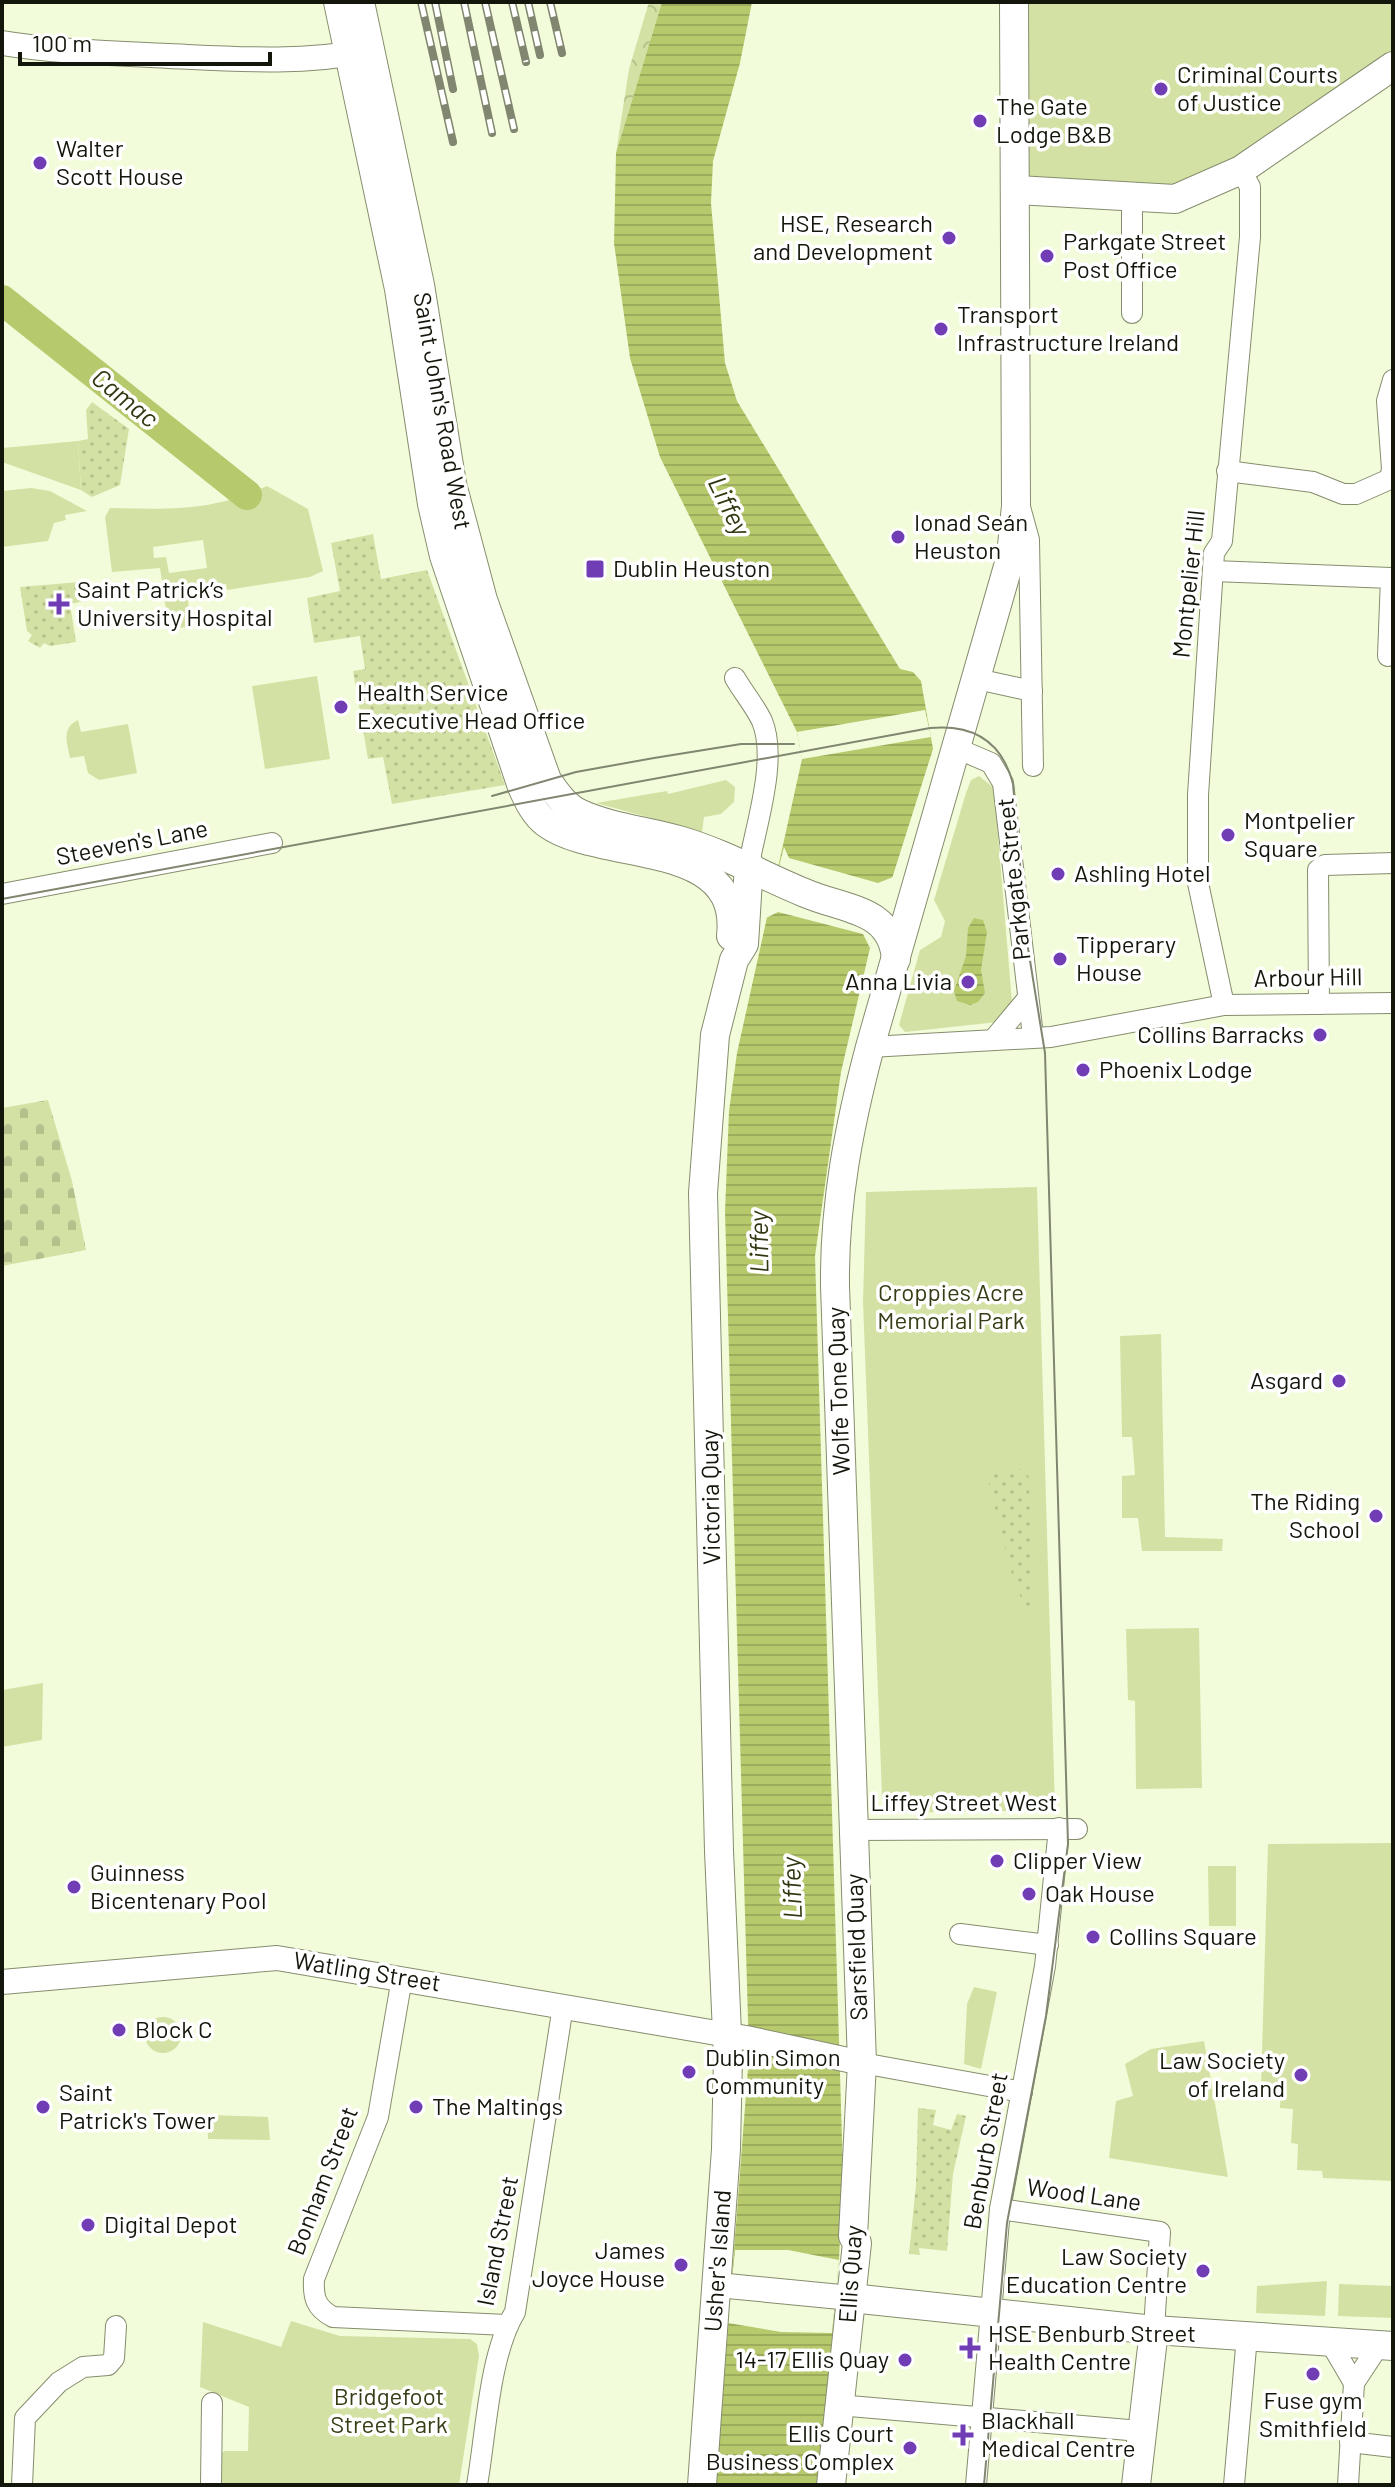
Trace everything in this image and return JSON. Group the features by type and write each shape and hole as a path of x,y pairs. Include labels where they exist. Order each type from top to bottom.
{"main road":[{"name":"Saint John's Road West","path":"338,2 361,52 420,285 452,484 483,600 547,780 558,797 582,815 682,841 749,864 774,885 852,909"},
{"name":"Saint John's Road West","path":"360,2 361,52 432,504 444,556 522,787 532,808 546,823 569,835 669,859 698,871"},
{"name":"Parkgate Street","path":"966,718 1011,556 1015,487 1017,190 1014,2"},
{"path":"1017,190 1175,199 1241,170 1393,66"},
{"name":"Wolfe Tone Quay","path":"852,1830 835,1257 839,1191 850,1124 870,1047 966,718"},
{"name":"Wolfe Tone Quay","path":"852,909 886,907 897,900 923,858"},
{"name":"Victoria Quay","path":"737,2037 719,1851 703,1193 715,1035 734,960 744,944 749,864"},
{"name":"Victoria Quay","path":"698,871 727,897 733,919 730,946 734,960"},
{"path":"748,914 774,885"},
{"path":"852,909 890,931 896,959"},
{"name":"Sarsfield Quay","path":"852,1830 853,2060"},
{"name":"Usher's Island","path":"702,2485 724,2286 737,2037"},
{"name":"Ellis Quay","path":"831,2485 844,2297 857,2243 853,2236 853,2060"},
{"path":"844,2297 990,2315 1154,2330 1386,2345"},
{"path":"1136,2485 1154,2330"}],"street":[{"path":"2,43 70,51 210,58 322,58 361,52"},
{"name":"Montpelier Hill","path":"1224,1005 1198,883 1198,795 1214,553 1222,541 1251,222 1250,187 1241,170"},
{"path":"1132,197 1132,313"},
{"path":"1227,471 1313,482 1343,494 1390,480 1387,401 1393,380"},
{"name":"Parkgate Street","path":"1015,487 1029,540 1033,766"},
{"path":"1213,571 1391,578 1388,656"},
{"name":"Victoria Quay","path":"735,678 762,722 767,758 749,864"},
{"path":"977,679 1032,691"},
{"name":"Parkgate Street","path":"956,748 991,763 1003,783 1033,1036"},
{"name":"Steeven's Lane","path":"2,894 272,843"},
{"path":"1319,1004 1318,870 1325,865 1393,863"},
{"path":"993,1040 1028,998"},
{"name":"Arbour Hill","path":"870,1047 1057,1036 1224,1005 1393,1003"},
{"name":"Liffey Street West","path":"852,1830 1068,1828"},
{"name":"Benburb Street","path":"976,2485 989,2417 990,2315 1000,2209 1068,1828"},
{"path":"960,1934 1048,1945"},
{"name":"Watling Street","path":"2,1982 277,1958 563,2006 853,2060"},
{"name":"Bonham Street","path":"402,1978 378,2117 314,2279 313,2297 322,2311 333,2317 507,2325"},
{"name":"Island Street","path":"477,2485 507,2325 515,2312 563,2006"},
{"path":"853,2060 1022,2092"},
{"name":"Wood Lane","path":"1000,2209 1160,2232 1154,2330"},
{"path":"724,2286 844,2297"},
{"path":"22,2485 25,2418 59,2382 83,2367 108,2365 114,2358 116,2326"},
{"path":"1234,2485 1247,2336"},
{"path":"1330,2342 1354,2383 1348,2485"},
{"path":"1354,2383 1386,2345"},
{"path":"211,2485 212,2403"},
{"path":"838,2405 1140,2431"},
{"path":"1350,2442 1393,2447"}],"green space":[{"path":"649,2 662,2 616,153 629,69"},
{"path":"1014,2 1393,2 1393,52 1247,152 1147,198 1017,190"},
{"path":"92,402 129,429 120,485 92,497 81,490 78,441 88,439 86,410"},
{"path":"78,441 81,490 2,462 2,448"},
{"path":"267,486 308,509 323,571 310,577 227,590 226,584 186,590 190,613 198,612 198,616 192,618 187,627 169,629 160,568 112,572 105,517 110,508 190,507 227,501","holes":["203,540 207,568 169,573 166,557 154,558 153,547"]},
{"path":"31,488 50,491 87,511 65,515 66,520 54,523 48,541 2,547 2,491"},
{"path":"373,534 381,579 427,570 505,785 392,804 383,757 368,759 353,671 365,669 360,636 314,643 307,598 340,591 331,543"},
{"path":"79,582 83,601 70,604 76,642 50,646 44,643 40,648 28,641 32,635 27,631 20,587"},
{"path":"317,676 330,759 265,769 252,686"},
{"path":"78,720 81,732 128,724 137,773 99,780 88,773 84,756 70,758 67,732"},
{"path":"979,776 994,788 1012,1002 998,1022 905,1032 899,1025 920,950 941,937 945,921 934,900 966,793 971,780"},
{"path":"726,780 735,787 734,802 721,814 704,817 702,832 596,803 667,791 668,794"},
{"path":"48,1100 72,1181 86,1250 2,1266 2,1108"},
{"name":"Croppies Acre Memorial Park","path":"1037,1187 1055,1810 886,1813 882,1796 863,1302 866,1192"},
{"path":"1161,1334 1165,1537 1223,1539 1222,1551 1142,1551 1138,1518 1122,1518 1122,1476 1135,1475 1132,1437 1122,1437 1120,1336"},
{"path":"1023,1469 1029,1477 1032,1617 1014,1582 989,1484 991,1473"},
{"path":"1199,1628 1202,1788 1136,1789 1135,1701 1128,1700 1126,1629"},
{"path":"43,1683 42,1740 2,1747 2,1690"},
{"path":"1393,1843 1393,2181 1323,2178 1322,2171 1297,2170 1298,2144 1291,2143 1293,2109 1280,2108 1281,2088 1261,2087 1268,1844"},
{"path":"1208,1866 1236,1866 1236,1926 1209,1926"},
{"path":"974,1987 997,1992 981,2069 964,2064 967,2004"},
{"path":"163,2017 175,2023 181,2035 175,2047 163,2053 151,2047 145,2035 151,2023"},
{"path":"1204,2041 1228,2177 1109,2158 1116,2101 1133,2096 1125,2064 1151,2049"},
{"path":"918,2108 936,2110 933,2125 951,2130 957,2114 966,2116 953,2174 947,2251 919,2248 920,2255 909,2254 916,2185"},
{"path":"207,2115 268,2117 270,2140 208,2139"},
{"path":"1327,2281 1325,2316 1256,2313 1257,2286"},
{"path":"1339,2284 1393,2286 1393,2318 1338,2316"},
{"name":"Bridgefoot Street Park","path":"291,2321 340,2336 470,2339 477,2344 479,2356 459,2485 218,2485 219,2456 224,2451 248,2451 249,2407 200,2387 203,2322 281,2347"}],"water":[{"name":"Liffey","path":"662,2 752,2 740,63 713,161 711,203 725,363 737,401 900,669 913,672 921,681 933,749 870,948 841,1072 815,1256 843,2172 839,2260 819,2485 716,2485 749,2055 725,1212 729,1111 737,1053 802,759 797,732 660,457 630,358 614,243 616,153"},
{"path":"974,918 983,920 987,932 981,970 985,993 978,1002 970,1005 957,1001 954,991 966,956 968,928"}],"pier":[{"path":"925,710 931,737 802,759 797,732"},
{"path":"784,847 789,858 878,883 893,877 870,948 863,934 778,912 766,918"},
{"path":"735,2250 788,2250 839,2260 832,2333 781,2332 728,2323"}],"waterway":[{"name":"Camac","path":"2,300 247,495"}],"tram line":[{"path":"2,899 930,728 945,727 972,733 984,738 1001,757 1013,784 1027,942 1045,1053 1068,1844 1046,2016 1007,2223 984,2485"},
{"path":"492,796 576,772 654,758 741,744 794,744"}],"railway":[{"path":"421,2 453,142"},
{"path":"435,2 453,89"},
{"path":"464,2 492,133"},
{"path":"485,2 514,129"},
{"path":"512,2 526,62"},
{"path":"528,2 540,55"},
{"path":"550,2 562,53"}],"place":[{"name":"Criminal Courts of Justice","path":"1161,89"},
{"name":"The Gate Lodge B&B","path":"980,121"},
{"name":"Walter Scott House","path":"40,163"},
{"name":"HSE, Research and Development","path":"949,238"},
{"name":"Parkgate Street Post Office","path":"1047,256"},
{"name":"Transport Infrastructure Ireland","path":"941,329"},
{"name":"Ionad Seán Heuston","path":"898,537"},
{"name":"Dublin Heuston","path":"595,569"},
{"name":"Saint Patrick’s University Hospital","path":"59,604"},
{"name":"Health Service Executive Head Office","path":"341,707"},
{"name":"Montpelier Square","path":"1228,835"},
{"name":"Ashling Hotel","path":"1058,874"},
{"name":"Tipperary House","path":"1060,959"},
{"name":"Anna Livia","path":"968,982"},
{"name":"Collins Barracks","path":"1320,1035"},
{"name":"Phoenix Lodge","path":"1083,1070"},
{"name":"Asgard","path":"1339,1381"},
{"name":"The Riding School","path":"1376,1516"},
{"name":"Clipper View","path":"997,1861"},
{"name":"Guinness Bicentenary Pool","path":"74,1887"},
{"name":"Oak House","path":"1029,1894"},
{"name":"Collins Square","path":"1093,1937"},
{"name":"Block C","path":"119,2030"},
{"name":"Dublin Simon Community","path":"689,2072"},
{"name":"Law Society of Ireland","path":"1301,2075"},
{"name":"Saint Patrick's Tower","path":"43,2107"},
{"name":"The Maltings","path":"416,2107"},
{"name":"Digital Depot","path":"88,2225"},
{"name":"James Joyce House","path":"681,2265"},
{"name":"Law Society Education Centre","path":"1203,2271"},
{"name":"HSE Benburb Street Health Centre","path":"970,2348"},
{"name":"14-17 Ellis Quay","path":"905,2360"},
{"name":"Fuse gym Smithfield","path":"1313,2374"},
{"name":"Blackhall Medical Centre","path":"963,2435"},
{"name":"Ellis Court Business Complex","path":"910,2448"}]}
